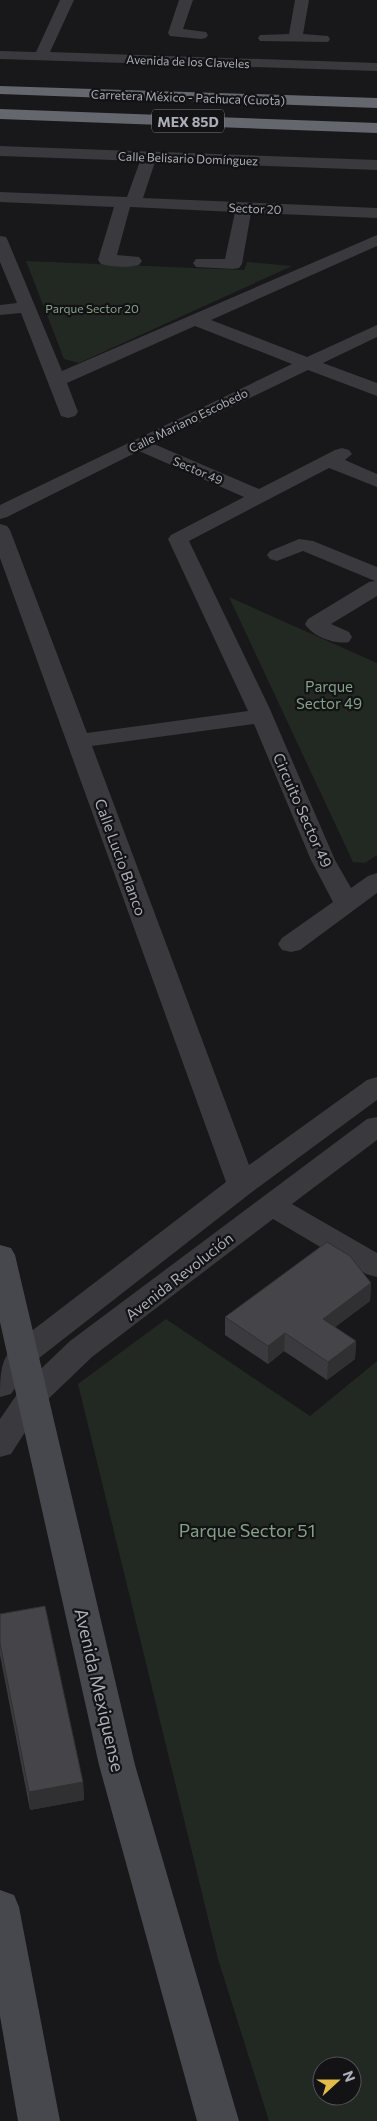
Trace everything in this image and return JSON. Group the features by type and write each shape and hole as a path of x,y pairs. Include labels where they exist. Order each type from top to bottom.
{"highway":[{"name":"Carretera México - Pachuca (Cuota)","path":"0,90 377,104"},
{"name":"Carretera México - Pachuca (Cuota)","path":"0,114 377,128"}],"main road":[{"name":"Avenida Mexiquense","path":"0,1254 117,1765 218,2121"},
{"path":"0,1907 39,2121"}],"street":[{"path":"41,56 67,0"},
{"path":"186,0 175,34 201,35"},
{"path":"295,38 302,0"},
{"path":"265,38 324,39"},
{"name":"Avenida de los Claveles","path":"0,55 377,67"},
{"name":"Calle Belisario Domínguez","path":"0,151 377,165"},
{"path":"133,261 106,260 128,203 149,157"},
{"name":"Sector 20","path":"0,197 377,213"},
{"path":"202,263 233,264 244,208"},
{"path":"56,381 377,240"},
{"path":"0,241 45,349 68,412"},
{"path":"0,310 27,307"},
{"path":"196,320 377,390"},
{"name":"Calle Mariano Escobedo","path":"4,508 377,330"},
{"name":"Sector 49","path":"138,444 259,496"},
{"path":"259,496 336,458 377,481"},
{"name":"Circuito Sector 49","path":"259,496 178,540 261,716 324,860 346,902"},
{"name":"Calle Lucio Blanco","path":"0,530 242,1185"},
{"path":"277,555 299,545 306,545 377,576"},
{"path":"341,637 316,624 377,587"},
{"path":"78,741 261,716"},
{"path":"291,944 377,881"},
{"path":"0,1386 23,1354 242,1185 377,1086"},
{"name":"Avenida Revolución","path":"0,1445 33,1394 81,1349 377,1126"},
{"path":"271,1205 377,1267"}],"green space":[{"name":"Parque Sector 20","path":"26,261 244,270 247,262 292,266 79,363 64,359"},
{"name":"Parque Sector 49","path":"229,597 377,663 377,855 365,863 353,862"},
{"name":"Parque Sector 51","path":"166,1319 310,1416 377,1361 377,2121 269,2121 218,1959 78,1384"}],"building":[{"path":"327,1242 350,1256 371,1283 323,1319 356,1341 328,1362 285,1333 268,1346 225,1317"},
{"path":"45,1606 83,1782 29,1792 0,1643 0,1614"}]}
